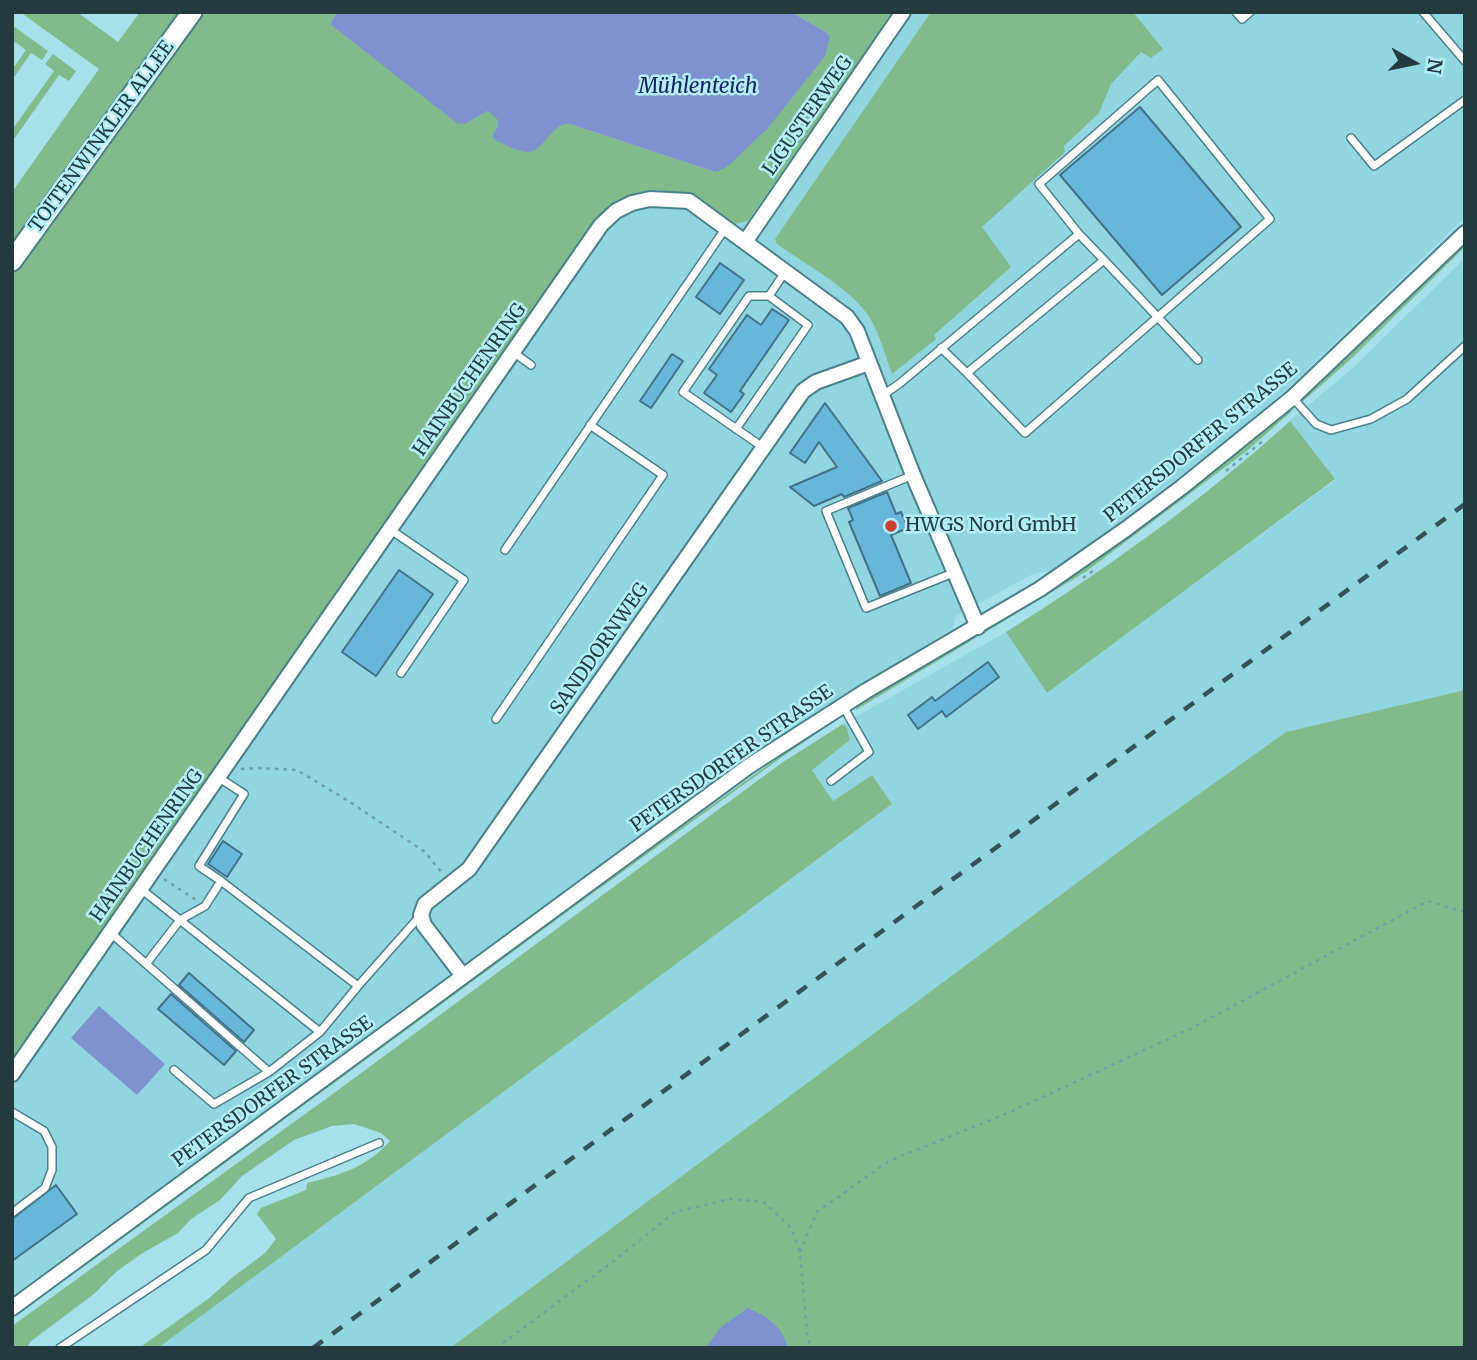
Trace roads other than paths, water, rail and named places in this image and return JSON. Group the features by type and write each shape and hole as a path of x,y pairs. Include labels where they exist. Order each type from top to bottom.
{"street":[{"name":"TOITENWINKLER ALLEE","path":"12,261 192,12"},
{"name":"LIGUSTERWEG","path":"745,242 903,12"},
{"name":"HAINBUCHENRING","path":"12,1074 601,225 616,211 632,203 650,199 689,201 847,317 857,331 953,573 978,627"},
{"name":"PETERSDORFER STRASSE","path":"12,1308 749,766 843,705 1040,589 1126,529 1292,398 1465,233"},
{"name":"SANDDORNWEG","path":"421,915 425,904 469,869 803,391 816,382 869,363"},
{"path":"421,915 424,925 463,976"}],"lane":[{"path":"1236,12 1242,19 1250,12"},
{"path":"1423,12 1465,61"},
{"path":"941,348 1025,433 1158,317 1270,219 1158,80 1039,184 1079,234 1158,317 1198,360"},
{"path":"1351,138 1374,166 1465,100"},
{"path":"505,550 724,229"},
{"path":"881,396 899,384 1079,234"},
{"path":"967,373 1104,260"},
{"path":"769,296 786,272"},
{"path":"736,429 808,325 769,296 749,296 682,391 736,429 764,448"},
{"path":"1292,398 1316,424 1331,430 1371,419 1407,399 1465,346"},
{"path":"513,352 531,365"},
{"path":"496,719 663,475 590,425"},
{"path":"913,475 826,511 866,608 953,573"},
{"path":"391,530 464,580 401,673"},
{"path":"831,781 869,752 843,705"},
{"path":"218,777 244,794 199,866 358,986"},
{"path":"146,964 180,920 205,906 221,881"},
{"path":"141,889 320,1032"},
{"path":"174,1070 214,1104 269,1072 320,1032 421,915"},
{"path":"110,933 269,1072"},
{"path":"12,1112 44,1131 52,1147 52,1170 45,1188 12,1213"},
{"path":"60,1348 206,1250 249,1198 379,1143"}],"water":[{"name":"Mühlenteich","path":"337,12 791,12 830,37 825,56 768,128 727,167 715,172 570,124 558,128 534,151 524,152 511,148 492,136 498,126 498,120 488,111 467,123 458,124 330,24"},
{"path":"99,1006 165,1064 137,1095 71,1038"},
{"path":"748,1308 773,1323 788,1348 705,1348 722,1326"}],"railway":[{"path":"313,1348 1465,504"}],"place":[{"name":"HWGS Nord GmbH","path":"891,526"}]}
